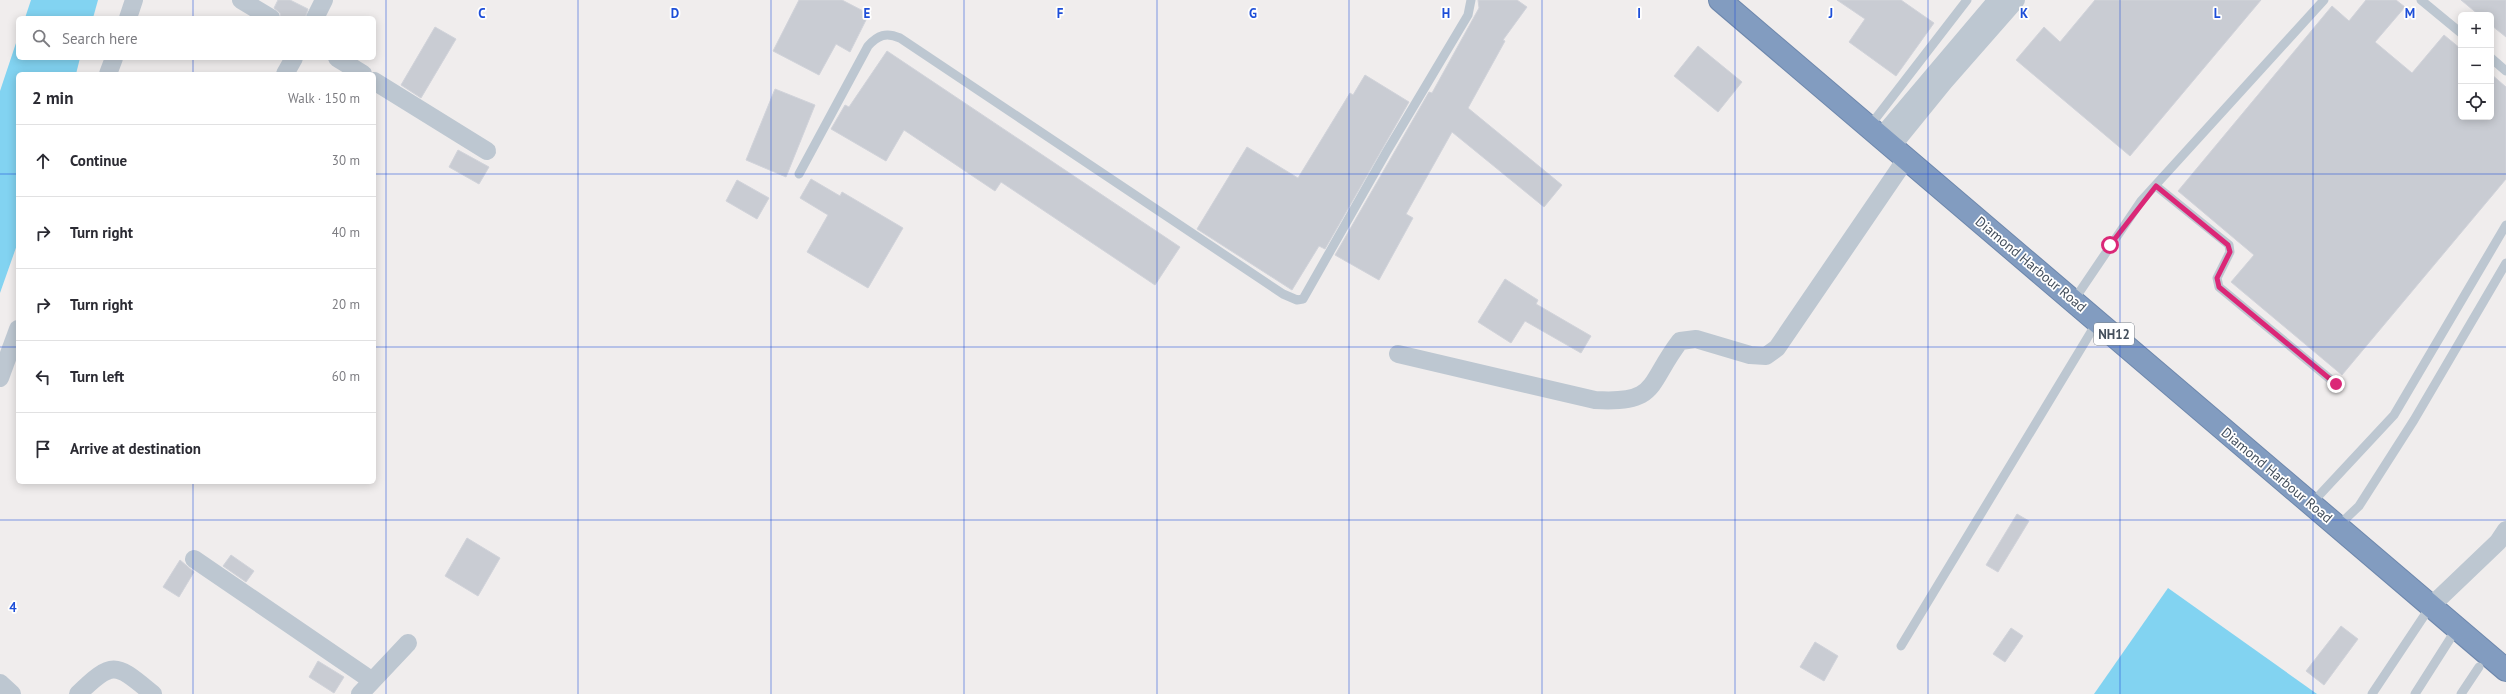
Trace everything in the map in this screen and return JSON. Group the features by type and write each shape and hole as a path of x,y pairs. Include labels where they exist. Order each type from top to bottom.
{"highway":[{"name":"Diamond Harbour Road","path":"1720,0 2074,300 2506,670"}],"street":[{"path":"129,16 134,0"},
{"path":"242,0 268,16"},
{"path":"316,16 324,0"},
{"path":"1398,354 1594,400 1612,401 1637,398 1652,387 1669,355 1680,341 1696,339 1750,355 1766,356 1777,348 1887,142 1997,0"},
{"path":"1887,142 1944,82 2016,0"},
{"path":"109,72 113,60"},
{"path":"286,72 293,60"},
{"path":"340,60 360,72"},
{"path":"376,86 487,151"},
{"path":"0,378 16,334"},
{"path":"2430,606 2498,542 2506,530"},
{"path":"194,559 365,687 408,643"},
{"path":"78,694 100,673 112,668 125,672 153,694"},
{"path":"0,684 12,694"}],"lane":[{"path":"799,174 868,46 874,38 888,34 900,38 1282,294 1297,300 1303,299 1387,151 1468,15 1471,0"},
{"path":"1887,142 1967,0"},
{"path":"2074,300 2124,225 2156,186 2324,0"},
{"path":"2421,0 2458,31"},
{"path":"2494,61 2506,71"},
{"path":"2156,186 2228,245 2230,252 2217,278 2219,287 2336,384"},
{"path":"2311,504 2394,415 2506,225"},
{"path":"2338,526 2359,506 2410,426 2506,263"},
{"path":"1901,646 2098,321"},
{"path":"2372,694 2430,606"},
{"path":"2415,694 2457,628"},
{"path":"2461,694 2479,667"}],"water":[{"path":"31,0 98,0 94,16 26,16"},
{"path":"16,43 16,60 80,60 76,72 16,72 16,248 0,293 0,91"},
{"path":"2168,588 2317,694 2094,694"}],"building":[{"path":"278,0 290,0 308,9 306,16 281,16 280,13 274,8"},
{"path":"799,0 842,0 869,14 850,52 836,44 819,75 773,51"},
{"path":"1478,0 1517,0 1527,7 1503,40 1505,41 1468,108 1562,185 1544,207 1452,132 1406,214 1413,218 1379,280 1335,255 1429,92 1432,93 1479,8"},
{"path":"1837,0 1901,0 1934,23 1896,76 1849,42 1865,19"},
{"path":"2095,0 2261,0 2130,156 2016,60 2044,27 2060,42"},
{"path":"2366,0 2396,0 2405,7 2375,42 2412,73 2444,35 2458,47 2458,120 2494,120 2494,77 2506,87 2506,179 2342,375 2231,282 2254,255 2178,191 2332,6 2349,21"},
{"path":"2461,0 2506,0 2506,37 2494,27 2494,12 2475,12"},
{"path":"435,27 456,39 421,98 401,85"},
{"path":"1698,46 1742,82 1718,112 1674,76"},
{"path":"887,51 1180,247 1155,285 1001,182 995,191 904,130 886,161 831,129 845,105 849,107"},
{"path":"1365,75 1409,102 1325,249 1319,246 1292,290 1197,229 1247,147 1298,178 1350,93 1353,95"},
{"path":"775,89 815,105 786,177 746,160"},
{"path":"458,150 489,167 479,184 449,167"},
{"path":"811,179 840,196 842,192 903,228 868,288 807,252 828,215 800,198"},
{"path":"737,180 769,198 757,219 726,201"},
{"path":"1505,279 1538,300 1536,304 1591,336 1581,353 1525,321 1511,343 1478,322"},
{"path":"2017,514 2029,521 1998,572 1986,565"},
{"path":"467,538 500,558 478,596 445,576"},
{"path":"231,555 254,571 246,582 223,566"},
{"path":"180,560 194,572 179,597 163,587"},
{"path":"2341,626 2358,639 2324,685 2306,671"},
{"path":"2011,628 2023,636 2005,662 1993,654"},
{"path":"1815,642 1838,656 1824,681 1800,667"},
{"path":"318,661 344,677 334,693 309,677"}],"route":[{"path":"2110,245 2141,202 2156,186 2230,248 2229,256 2218,273 2217,282 2219,287 2336,384"}]}
